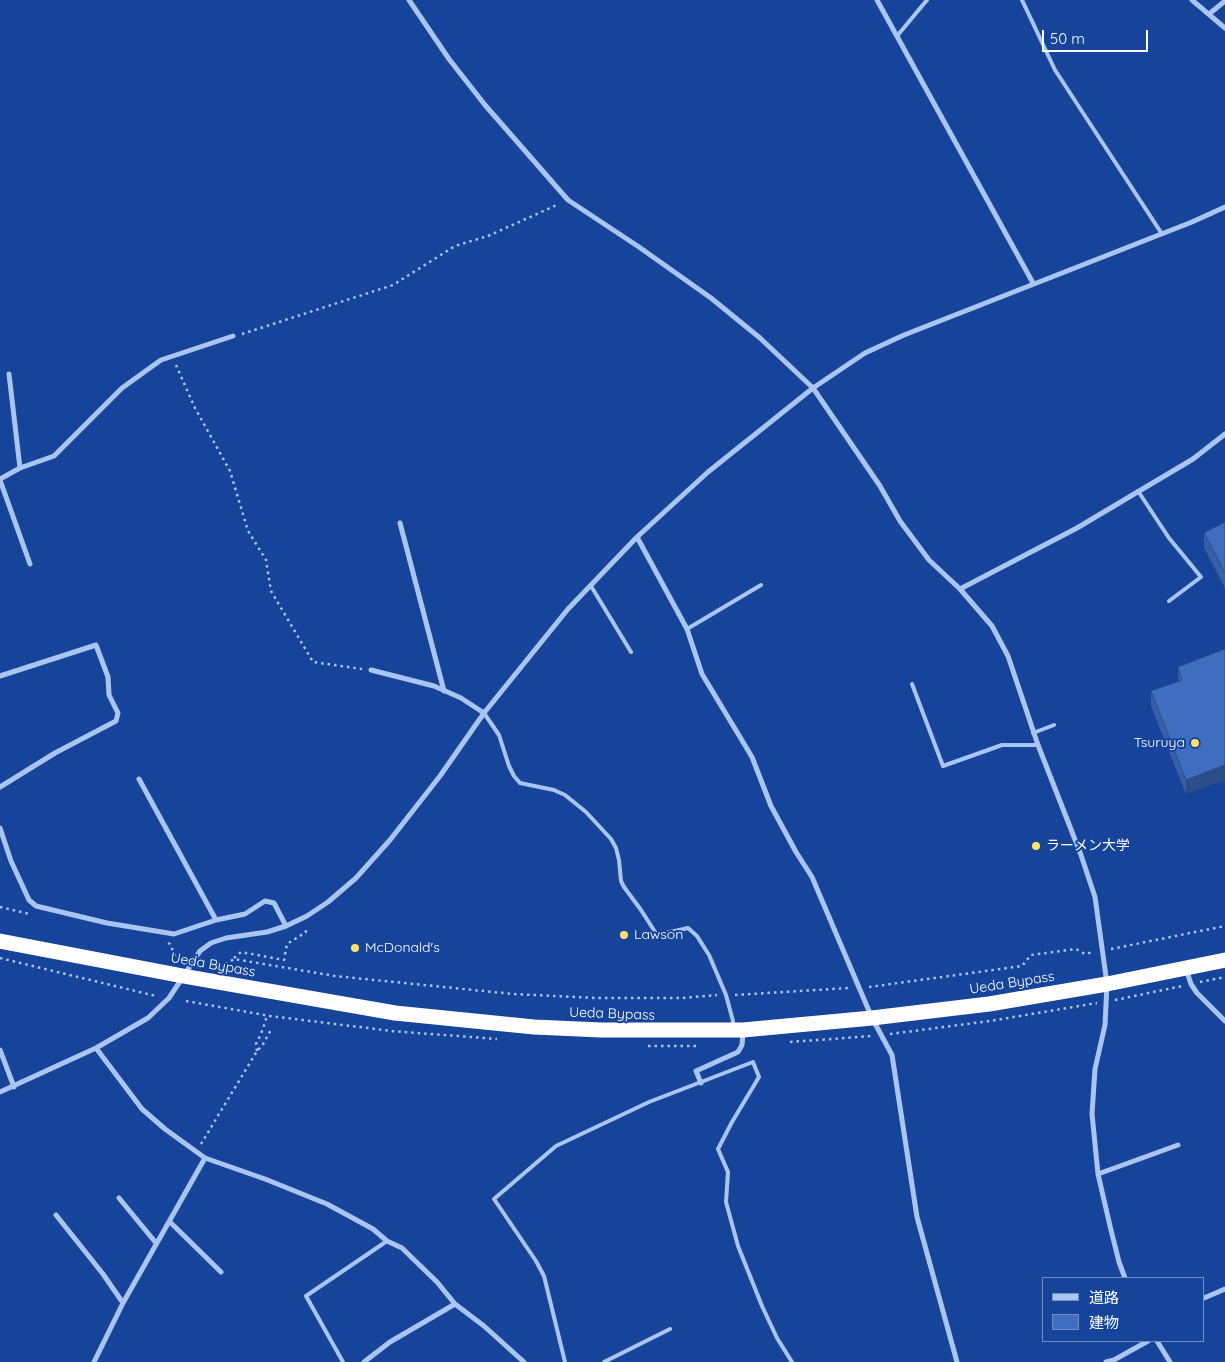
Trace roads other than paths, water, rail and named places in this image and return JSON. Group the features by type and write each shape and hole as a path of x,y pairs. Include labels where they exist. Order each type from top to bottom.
{"highway":[{"name":"Ueda Bypass","path":"0,941 183,976 395,1013 534,1027 601,1030 738,1030 872,1018 989,1004 1107,984 1225,960"}],"street":[{"path":"409,0 449,59 485,105 568,200 711,298 760,338 813,388 880,486 900,521 929,560 960,590 992,626 1004,649 1095,897 1104,951 1107,984 1105,1025 1095,1069 1092,1114 1098,1174 1119,1262 1126,1277"},
{"path":"877,0 1033,284"},
{"path":"1192,0 1225,28"},
{"path":"1209,14 1225,1"},
{"path":"0,1092 96,1048 148,1018 162,1007 200,951 211,943 226,938 267,932 286,926 307,916 328,902 366,868 390,840 429,790 484,713 568,609 636,537 708,472 813,388 866,353 904,335 1162,234 1225,207"},
{"path":"30,564 0,480 20,468 54,456 122,388 161,360 233,336"},
{"path":"9,374 20,468"},
{"path":"960,590 1077,528 1194,459 1225,434"},
{"path":"400,523 444,691"},
{"path":"636,537 687,629 702,674 752,757 770,806 812,877 858,988 892,1055 917,1217 957,1362"},
{"path":"0,676 96,645 108,677 109,695 118,713 116,721 55,753 0,787"},
{"path":"371,670 434,686 461,698 484,713"},
{"path":"139,779 216,920"},
{"path":"0,828 29,900 36,906 107,922 174,934 216,920 245,914 265,901 274,903 286,926"},
{"path":"1186,968 1191,984 1197,993 1225,1021"},
{"path":"700,1083 696,1071 738,1052 742,1045 738,1030"},
{"path":"96,1048 142,1109 165,1130 205,1158 265,1179 327,1204 373,1228 387,1241 402,1248 438,1282 455,1304 484,1326 524,1362"},
{"path":"0,1050 14,1087"},
{"path":"1098,1174 1178,1145"},
{"path":"94,1362 123,1303 205,1158"},
{"path":"118,1198 156,1243"},
{"path":"56,1215 103,1274 123,1303"},
{"path":"170,1222 221,1272"},
{"path":"1205,1298 1225,1289"},
{"path":"364,1362 390,1342 455,1304"},
{"path":"1106,1362 1114,1360 1146,1342"},
{"path":"1158,1342 1170,1362"}],"lane":[{"path":"897,36 927,0"},
{"path":"1022,0 1055,70 1162,234"},
{"path":"1138,492 1169,538 1201,577 1169,601"},
{"path":"687,629 762,585"},
{"path":"591,586 631,652"},
{"path":"912,684 943,766 1002,745 1038,745"},
{"path":"484,713 499,736 514,776 520,783 554,790 565,795 586,812 613,843 619,860 621,880 624,888 657,935 688,928 697,936 709,955 738,1030"},
{"path":"1034,733 1054,725"},
{"path":"565,1362 544,1276 494,1199 556,1146 649,1102 753,1062 760,1077 732,1122 718,1149 728,1172 726,1202 740,1254 777,1338 792,1362"},
{"path":"343,1362 306,1296 387,1241"},
{"path":"604,1362 670,1329"}],"place":[{"name":"Tsuruya","path":"1195,743"},
{"name":"ラーメン大学","path":"1036,846"},
{"name":"Lawson","path":"624,935"},
{"name":"McDonald's","path":"355,948"}]}
